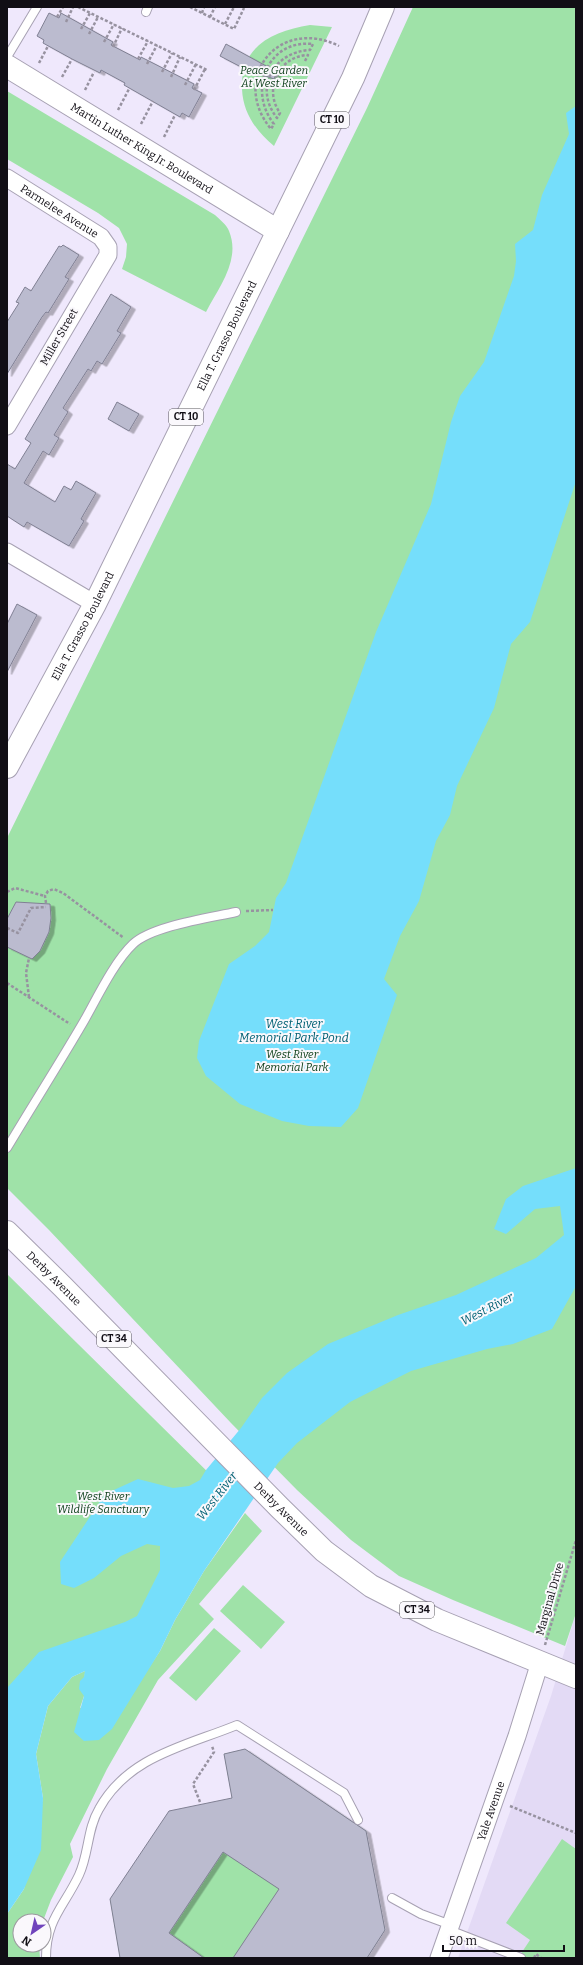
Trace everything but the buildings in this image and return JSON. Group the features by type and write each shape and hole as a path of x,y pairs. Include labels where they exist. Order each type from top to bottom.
{"highway":[{"name":"Ella T. Grasso Boulevard","path":"7,767 95,604 353,78 383,7"},
{"name":"Martin Luther King Jr. Boulevard","path":"7,66 278,231"},
{"name":"Derby Avenue","path":"7,1232 324,1551 371,1586 437,1620 576,1676"}],"street":[{"name":"Parmelee Avenue","path":"7,178 101,237 108,247"},
{"name":"Miller Street","path":"7,426 108,255 108,247"},
{"path":"7,552 95,604"},
{"name":"Yale Avenue","path":"439,1958 520,1729 540,1662"}],"lane":[{"path":"7,57 37,7"},
{"path":"7,1148 114,969 132,944 144,937 167,928 236,912"},
{"path":"46,1958 46,1941 53,1920 80,1874 90,1830 98,1809 116,1782 137,1766 160,1755 237,1725 344,1793 358,1820"},
{"path":"392,1898 450,1928 521,1958"}],"path":[{"path":"57,17 63,7"},
{"path":"66,22 74,7"},
{"path":"78,7 206,69 194,90"},
{"path":"190,7 234,29 244,8"},
{"path":"202,13 204,7"},
{"path":"210,17 215,7"},
{"path":"225,24 234,7"},
{"path":"81,29 90,13"},
{"path":"89,34 98,17"},
{"path":"104,42 114,24"},
{"path":"113,47 122,28"},
{"path":"305,61 308,55 292,59 282,67 278,73 273,85 274,101 280,113 277,118 269,106 267,96 267,84 271,73 278,63 287,55 310,50 313,44 305,43 285,50 274,58 266,70 262,84 261,97 264,109 274,124 271,129 259,112 255,93 261,66 270,55 284,43 294,39 308,37 321,39 339,46"},
{"path":"294,39 295,46"},
{"path":"138,59 148,41"},
{"path":"147,64 157,45"},
{"path":"39,63 48,46"},
{"path":"285,50 287,55"},
{"path":"162,72 172,53"},
{"path":"270,55 274,58"},
{"path":"171,77 180,57"},
{"path":"62,77 72,59"},
{"path":"278,63 282,67"},
{"path":"185,85 196,64"},
{"path":"266,70 271,73"},
{"path":"85,90 94,72"},
{"path":"256,83 262,84"},
{"path":"267,84 273,85"},
{"path":"118,110 129,89"},
{"path":"261,97 267,96"},
{"path":"141,124 153,101"},
{"path":"259,112 264,109"},
{"path":"164,137 175,114"},
{"path":"7,892 15,888 45,896"},
{"path":"7,928 18,933 31,908 46,905 45,896 48,891 54,890 62,893 132,944"},
{"path":"236,912 273,910"},
{"path":"29,958 26,973 29,997"},
{"path":"7,983 79,1029"},
{"name":"Marginal Drive","path":"540,1662 576,1540"},
{"path":"200,1802 194,1784 214,1752 208,1737"},
{"path":"495,1800 576,1833"},
{"path":"534,1958 536,1954 541,1958"}],"shaded area":[{"path":"576,1613 576,1958 458,1958 551,1696"}],"green space":[{"name":"West River Memorial Park","path":"413,7 576,7 576,1613 565,1646 399,1576 351,1540 297,1490 231,1423 49,1230 7,1188 7,838 367,108"},
{"name":"Peace Garden At West River","path":"310,25 332,27 274,146 256,128 248,114 243,98 243,74 253,51 261,43 283,31"},
{"path":"7,91 215,215 225,224 232,242 230,263 227,273 206,312 122,269 126,257 127,244 119,228 98,213 7,159"},
{"name":"West River Wildlife Sanctuary","path":"7,1274 222,1486 159,1612 60,1666 18,1713 7,1854"},
{"path":"245,1513 262,1531 199,1604 214,1619 158,1680 107,1769 70,1844 73,1857 46,1913 12,1913 12,1953 40,1953 40,1958 7,1958 7,1914 24,1889 43,1798 36,1754 48,1706 72,1677 85,1671 84,1696 80,1708 140,1681 160,1651 175,1620 204,1571"},
{"path":"243,1585 285,1622 261,1649 220,1611"},
{"path":"214,1628 241,1651 196,1701 169,1678"},
{"path":"245,1749 366,1831 385,1930 367,1958 120,1958 110,1899 232,1798 224,1754"},
{"path":"562,1839 576,1849 576,1958 518,1958 530,1940 506,1923"}],"water":[{"name":"West River Memorial Park Pond","path":"576,106 576,481 530,622 511,644 494,708 457,786 450,815 436,841 419,901 400,936 384,979 397,995 358,1108 341,1127 309,1126 282,1121 240,1104 206,1076 197,1058 199,1041 229,964 255,946 269,932 276,898 286,883 376,632 431,504 451,422 460,396 484,362 514,276 516,261 515,244 533,230 542,195 569,134 566,113"},
{"name":"West River","path":"576,1168 576,1286 552,1329 513,1344 487,1349 411,1371 350,1402 297,1443 278,1463 204,1571 175,1620 160,1651 112,1729 99,1740 84,1741 74,1732 84,1696 79,1689 80,1681 84,1677 85,1671 72,1677 48,1706 36,1754 43,1798 41,1850 24,1889 7,1914 7,1688 39,1652 125,1622 137,1616 160,1570 160,1546 147,1544 121,1556 94,1578 74,1588 61,1584 60,1562 105,1494 138,1479 173,1488 189,1486 200,1480 206,1470 241,1428 262,1398 287,1373 328,1344 398,1315 456,1295 536,1258 564,1235 560,1206 535,1209 506,1234 494,1229 506,1199 523,1186"}]}
